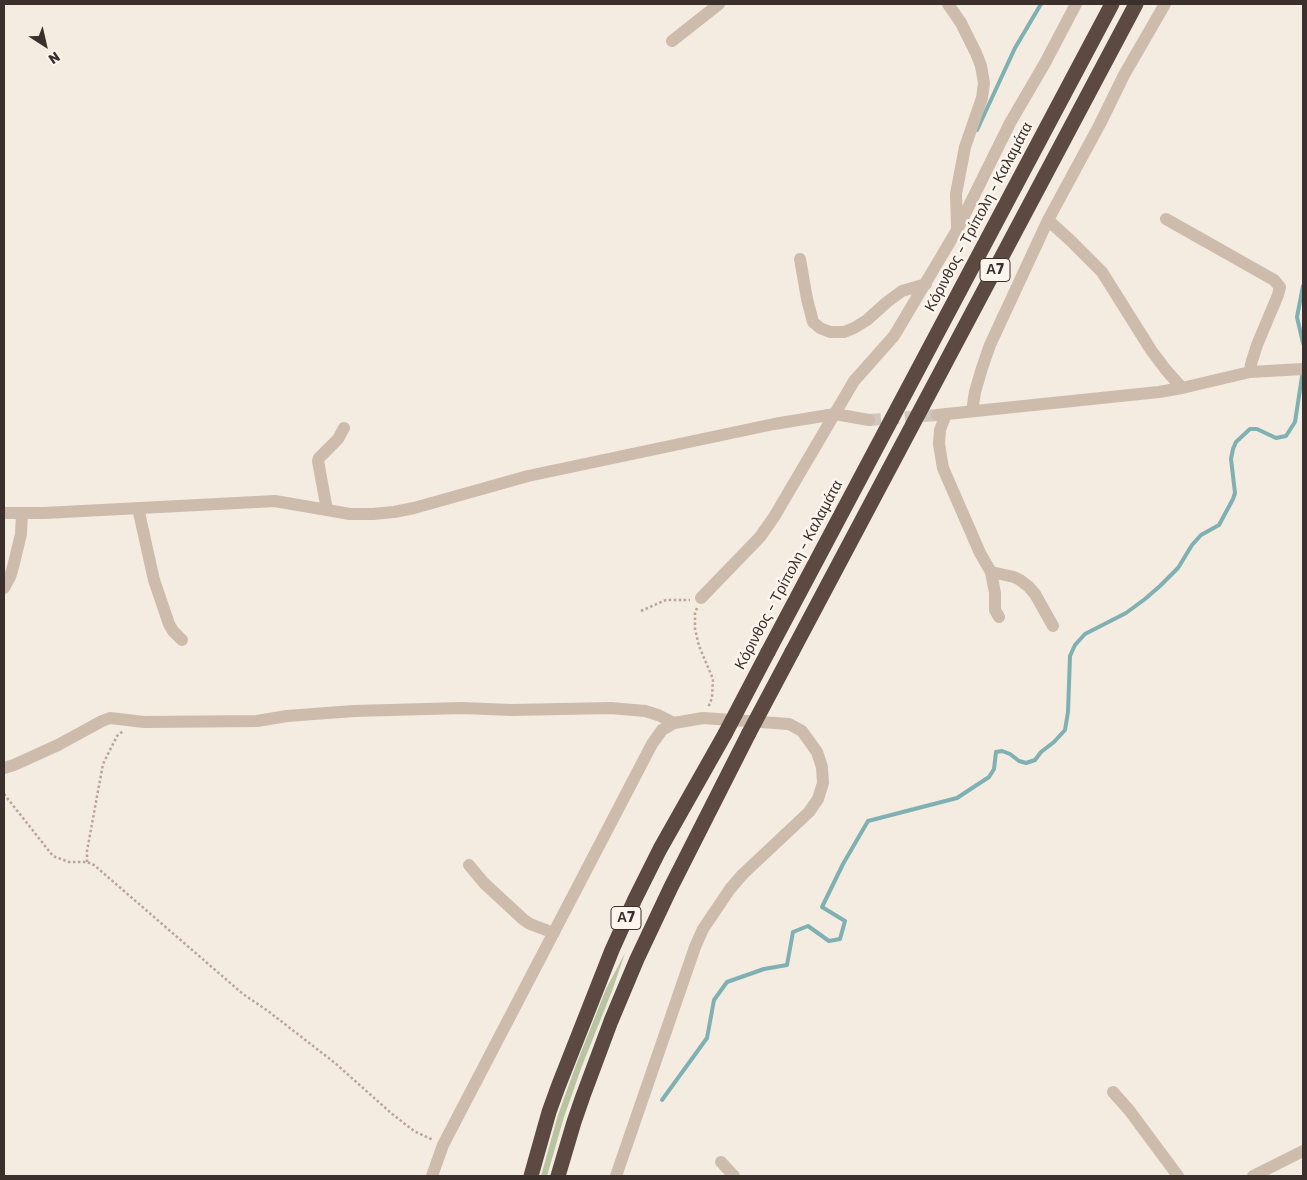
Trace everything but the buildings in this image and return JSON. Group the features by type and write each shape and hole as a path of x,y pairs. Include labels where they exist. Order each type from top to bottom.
{"highway":[{"name":"Κόρινθος - Τρίπολη - Καλαμάτα","path":"531,1176 549,1112 587,1011 623,924 660,849 768,652 1112,4"},
{"name":"Α7","path":"558,1176 583,1096 634,965 663,903 749,733 1136,4"},
{"path":"522,1176 549,1112"}],"street":[{"path":"672,41 719,4"},
{"path":"948,4 961,23 982,66 984,83 982,98 965,147 956,194 957,230"},
{"path":"701,598 749,548 774,517 854,381 894,336 957,230 1010,123 1076,4"},
{"path":"972,411 975,392 990,345 1048,220 1124,75 1165,4"},
{"path":"1166,219 1274,280 1280,287 1252,359 1250,372"},
{"path":"1048,220 1071,240 1102,272 1151,350 1182,388"},
{"path":"800,259 813,322 820,328 834,332 844,332 859,326 902,291 926,284"},
{"path":"999,617 995,610 996,593 992,572 980,553 943,468 939,444 942,415 1182,388 1250,372 1301,369"},
{"path":"4,513 44,513 275,501 350,514 394,512 528,476 774,424 835,414 869,420"},
{"path":"328,510 318,461 338,439 344,428"},
{"path":"138,508 154,580 169,624 182,640"},
{"path":"4,588 10,577 21,534 22,513"},
{"path":"992,572 1014,577 1029,587 1053,626"},
{"path":"4,768 58,745 110,718 136,721 257,721 287,716 344,712 462,708 512,710 611,708 645,711 674,722"},
{"path":"432,1176 443,1145 652,744 662,730 674,722 703,718 789,724 802,731 817,752 822,766 822,783 818,799 809,812 730,888 703,929 666,1028 616,1176"},
{"path":"469,865 484,883 524,920 554,933"},
{"path":"1113,1092 1129,1110 1178,1176"},
{"path":"1253,1176 1270,1172 1303,1150"},
{"path":"721,1162 734,1176"}],"path":[{"path":"641,611 666,600 701,598 695,613 695,629 699,646 713,679 714,686 712,698 703,718"},
{"path":"87,862 87,851 103,764 117,736 136,721"},
{"path":"4,794 53,856 69,862 87,862 94,865 243,994 335,1063 391,1113 414,1131 443,1145"}],"green space":[{"path":"625,953 564,1117 547,1176 541,1176 558,1115 576,1065 606,989"}],"waterway":[{"path":"977,130 1015,48 1041,4"},
{"path":"1303,286 1297,317 1303,343"},
{"path":"662,1100 707,1038 714,1000 727,982 764,969 787,965 793,932 808,926 829,941 840,939 845,921 822,907 843,864 868,821 957,798 989,777 994,769 996,752 1002,751 1026,763 1035,760 1065,730 1068,712 1070,656 1075,645 1085,634 1126,613 1145,599 1178,568 1192,545 1201,535 1219,525 1235,493 1231,459 1236,442 1250,429 1257,429 1276,438 1286,436 1295,422 1303,370"}],"tunnel":[{"path":"869,420 937,415"}]}
